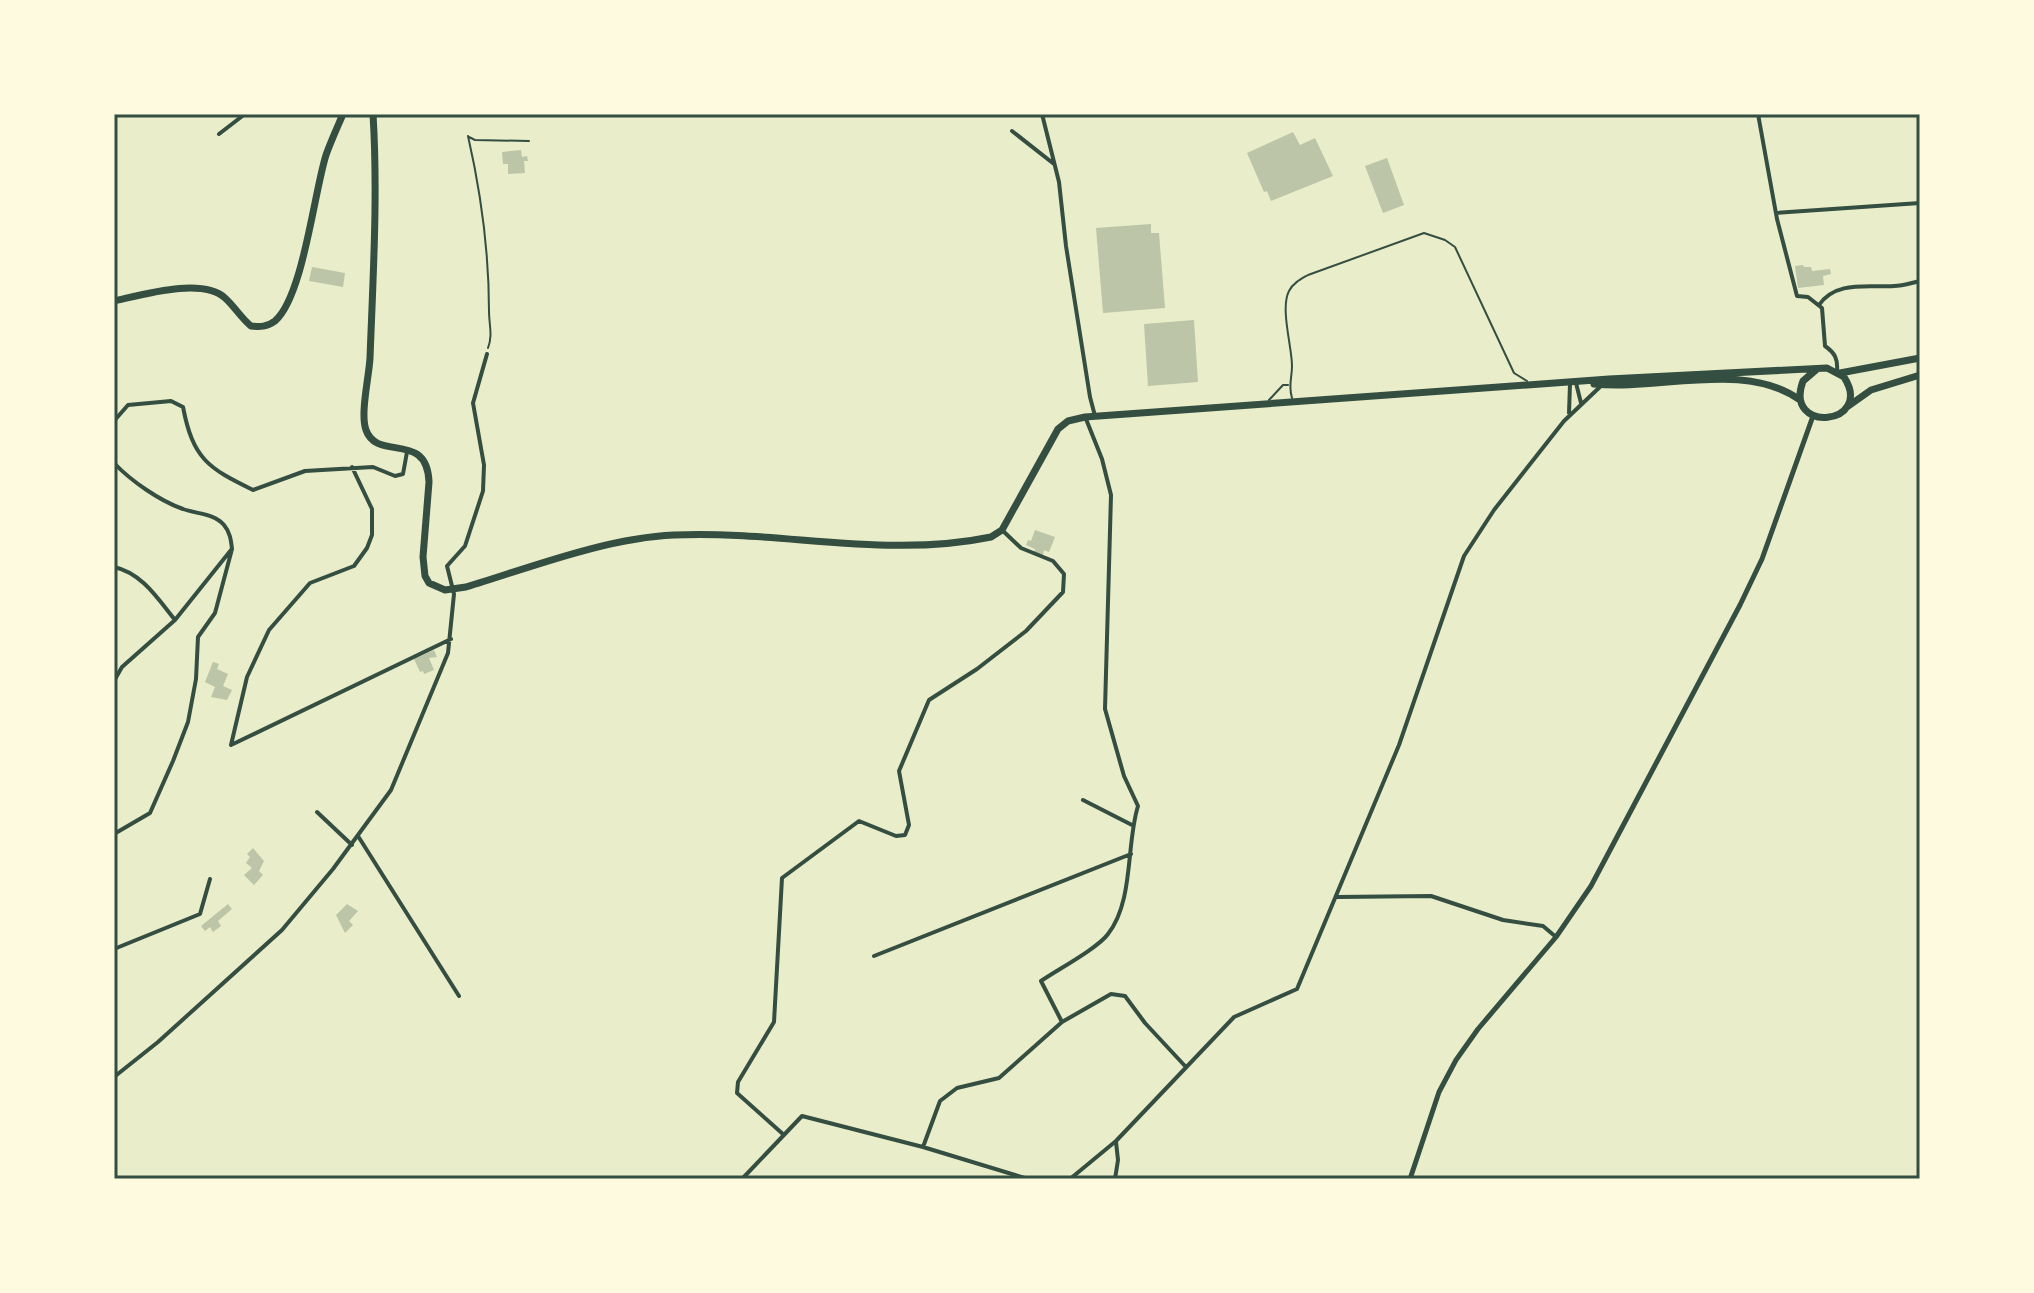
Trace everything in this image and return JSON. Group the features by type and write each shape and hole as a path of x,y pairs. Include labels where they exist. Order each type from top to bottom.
{"main road":[{"path":"114,301 151,293 203,289 225,298 251,326 263,327 273,323 289,300 327,154 343,114"},
{"path":"373,114 376,163 365,423 370,439 407,449 424,460 428,469 423,557 425,576 436,587 454,589 624,541 672,535 752,535 858,545 915,546 991,537 1002,530 1058,429 1068,421 1085,417 1827,368 1838,372 1847,381 1850,392 1845,409"},
{"path":"1838,372 1920,358"},
{"path":"1800,400 1803,381 1817,369"},
{"path":"1577,383 1602,385 1750,380 1779,386 1800,400 1813,416 1828,419 1871,390 1920,375"}],"street":[{"path":"219,134 245,114"},
{"path":"1042,114 1055,165 1095,416"},
{"path":"1758,114 1776,213 1797,296 1808,297 1822,308 1825,346 1837,359 1838,372"},
{"path":"1012,131 1055,165"},
{"path":"1776,213 1920,203"},
{"path":"1819,305 1829,294 1840,290 1920,281"},
{"path":"114,1077 253,959 308,900 352,845 398,778 444,667 451,639 454,589 447,566 465,546 484,487 482,452 473,403 487,354"},
{"path":"1577,383 1581,403"},
{"path":"1569,415 1577,383"},
{"path":"1070,1179 1116,1141 1234,1017 1297,989 1399,745 1464,556 1494,510 1569,415 1602,385"},
{"path":"114,421 128,405 171,401 183,407 188,436 215,471 253,490 305,471 373,467 395,476 403,474 407,449"},
{"path":"1410,1179 1439,1092 1456,1060 1478,1029 1556,937 1591,886 1740,605 1762,559 1813,416"},
{"path":"1062,1022 1041,981 1107,936 1120,912 1131,854 1132,825 1138,806 1124,776 1105,709 1111,495 1102,459 1085,417"},
{"path":"114,463 181,509 223,524 231,538 232,549 215,613 198,637 194,693 188,722 173,761 150,813 114,834"},
{"path":"352,467 372,509 372,535 367,548 354,566 310,583 269,630 247,677 231,745 451,639"},
{"path":"784,1135 737,1093 738,1082 774,1022 782,878 859,821 896,836 905,835 909,825 899,771 929,700 977,669 1026,631 1063,592 1064,574 1053,561 1021,548 1002,530"},
{"path":"114,681 122,667 175,620 232,549"},
{"path":"114,567 129,570 149,587 175,620"},
{"path":"1083,800 1132,825"},
{"path":"317,812 352,845"},
{"path":"358,836 459,996"},
{"path":"874,956 1131,854"},
{"path":"114,949 200,914 210,879"},
{"path":"1337,897 1431,896 1503,920 1543,926 1556,937"},
{"path":"923,1147 940,1101 957,1088 999,1078 1062,1022 1111,994 1125,996 1185,1066"},
{"path":"742,1179 802,1116 923,1147 1028,1179"},
{"path":"1115,1179 1118,1160 1116,1141"}],"lane":[{"path":"1296,402 1290,394 1289,385 1292,368 1286,300 1289,289 1308,275 1424,233 1455,247 1514,373 1535,386"},
{"path":"1264,404 1283,385 1289,385"}],"path":[{"path":"487,354 492,336 490,270 468,136 475,140 529,141"}],"building":[{"path":"1293,132 1300,145 1315,138 1333,176 1271,201 1247,153"},
{"path":"521,150 522,157 527,156 528,161 524,161 525,173 508,174 508,164 503,164 502,152"},
{"path":"1387,158 1404,205 1383,213 1365,166"},
{"path":"1151,224 1151,233 1159,233 1165,308 1103,313 1096,228"},
{"path":"1795,266 1811,267 1812,271 1830,269 1831,274 1823,276 1824,285 1798,288"},
{"path":"312,267 345,273 343,287 309,281"},
{"path":"1194,320 1198,382 1148,386 1144,324"},
{"path":"1035,530 1055,537 1049,552 1044,550 1043,555 1026,545"},
{"path":"434,650 437,657 429,658 434,670 424,674 420,672 414,659"},
{"path":"213,662 219,664 217,669 228,674 223,686 232,690 227,700 211,697 215,687 205,682"},
{"path":"253,848 264,861 259,871 263,875 254,885 244,875 252,868 246,863 250,857 247,854"},
{"path":"228,904 232,909 218,921 221,926 213,932 210,927 205,931 201,926"},
{"path":"347,904 358,911 349,921 353,925 345,933 336,915"}]}
